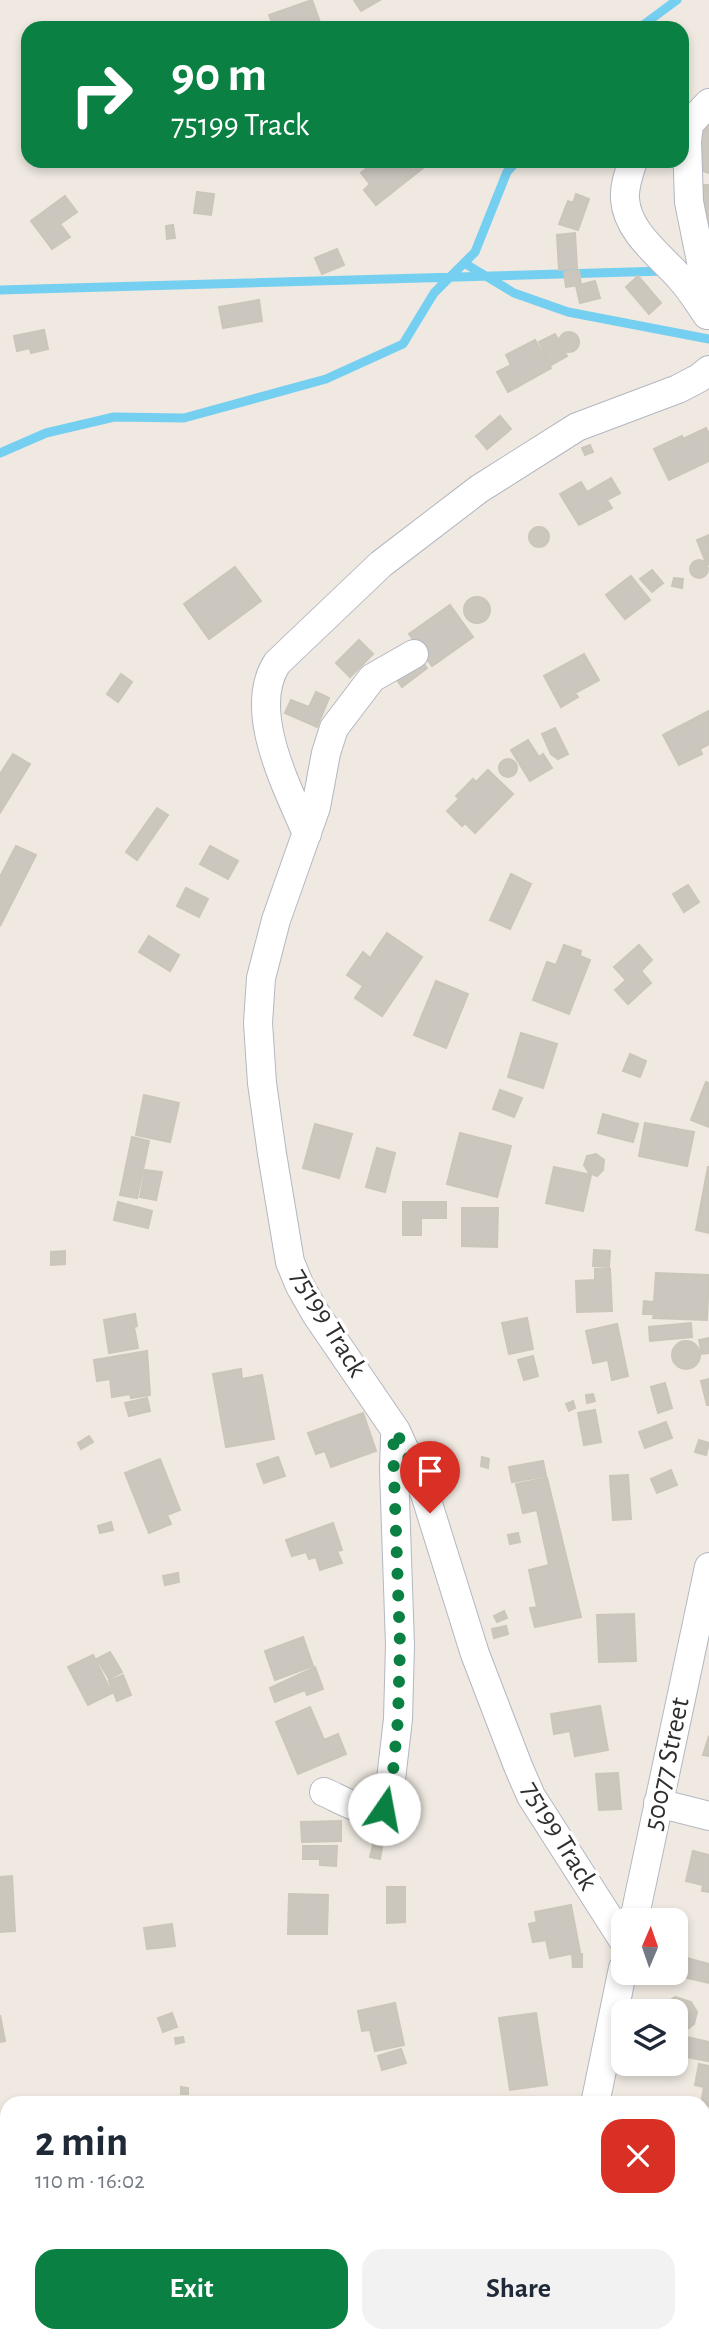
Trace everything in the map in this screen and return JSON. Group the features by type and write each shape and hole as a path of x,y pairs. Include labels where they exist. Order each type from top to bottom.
{"street":[{"path":"689,124 709,103"},
{"path":"631,168 625,191 629,214 644,242 681,279 709,318"},
{"path":"687,168 689,202 709,301"},
{"path":"307,834 279,764 269,725 268,682 278,663 381,564 479,489 577,427 678,389 709,370"},
{"name":"75199 Track","path":"414,654 372,678 340,717 329,738 316,807 276,920 261,978 258,1023 272,1154 290,1262 300,1286 316,1314 396,1431 425,1494 475,1654 531,1796 611,1921"},
{"path":"324,1792 361,1808 379,1811 388,1805 391,1793 398,1719 400,1645 394,1470 396,1431"},
{"name":"50077 Street","path":"636,1908 709,1567"},
{"path":"658,1803 709,1816"},
{"path":"597,2096 620,1985"}],"building":[{"path":"312,0 320,21 271,21 269,15"},
{"path":"354,0 380,0 361,11"},
{"path":"704,120 709,122 709,173 692,168"},
{"path":"367,168 423,168 376,205 364,190 370,184 361,173"},
{"path":"698,185 709,185 709,236"},
{"path":"197,192 214,194 211,215 194,213"},
{"path":"576,194 589,199 578,230 559,224 568,201 573,203"},
{"path":"65,196 77,212 60,224 70,237 52,249 31,221"},
{"path":"173,225 175,238 167,239 166,226"},
{"path":"575,233 577,268 559,270 557,235"},
{"path":"337,249 344,265 322,274 315,258"},
{"path":"579,270 581,285 566,287 564,272"},
{"path":"638,276 661,303 649,314 626,287"},
{"path":"595,281 600,298 580,303 576,286"},
{"path":"259,300 262,321 223,328 219,307"},
{"path":"44,330 48,349 31,353 30,348 17,351 14,336"},
{"path":"565,332 573,332 579,342 573,352 565,352 559,346 559,338"},
{"path":"555,334 567,356 551,365 539,342"},
{"path":"535,340 551,368 508,392 497,372 511,365 506,355"},
{"path":"500,416 511,429 487,449 476,436"},
{"path":"706,428 709,434 709,461 669,480 654,449"},
{"path":"590,445 593,452 585,455 582,448"},
{"path":"611,478 620,493 607,500 612,508 579,525 560,494 581,482 587,492"},
{"path":"539,527 546,530 549,537 546,544 539,547 532,544 529,537 532,530"},
{"path":"709,535 709,564 707,565 697,540"},
{"path":"695,560 703,560 708,569 706,576 695,578 690,573 690,565"},
{"path":"235,567 261,601 209,639 184,604"},
{"path":"652,570 663,583 652,592 640,579"},
{"path":"631,576 650,600 625,619 606,595"},
{"path":"674,578 683,579 682,588 672,586"},
{"path":"477,597 487,600 490,610 487,620 477,623 467,620 464,610 467,600"},
{"path":"450,605 473,637 432,666 409,634"},
{"path":"359,640 373,654 350,677 336,663"},
{"path":"584,654 599,680 575,693 578,697 561,707 544,676"},
{"path":"418,656 427,668 402,687 393,674"},
{"path":"121,674 132,682 118,702 107,694"},
{"path":"316,692 329,698 317,727 285,713 291,700 309,707"},
{"path":"709,711 709,744 700,749 702,754 679,765 663,735"},
{"path":"555,728 568,754 558,759 551,754 542,734"},
{"path":"528,740 539,757 543,754 552,768 530,781 511,750"},
{"path":"13,754 30,764 1,811 0,774"},
{"path":"508,759 514,762 517,768 514,774 508,777 502,774 499,768 502,762"},
{"path":"488,770 513,794 475,833 465,823 462,826 447,811 459,799 456,796 473,779 476,782"},
{"path":"157,808 168,815 137,860 126,852"},
{"path":"16,846 36,855 0,926 0,877"},
{"path":"210,846 238,861 228,879 200,864"},
{"path":"511,874 531,884 510,929 490,920"},
{"path":"688,885 699,902 684,912 673,894"},
{"path":"186,888 208,899 199,917 177,906"},
{"path":"387,933 422,957 382,1016 355,998 363,986 347,975 363,952 370,958"},
{"path":"149,936 179,955 170,971 139,952"},
{"path":"564,945 581,951 580,956 590,960 569,1014 533,1000 547,962 556,965"},
{"path":"639,945 652,960 641,971 651,983 628,1004 615,990 626,980 614,967"},
{"path":"436,981 468,994 446,1048 414,1035"},
{"path":"521,1033 557,1044 543,1088 508,1077"},
{"path":"630,1054 646,1061 640,1077 623,1071"},
{"path":"706,1082 709,1083 709,1127 691,1120"},
{"path":"500,1090 522,1098 514,1117 493,1109"},
{"path":"144,1095 179,1103 170,1142 136,1135"},
{"path":"603,1114 638,1124 633,1142 598,1133"},
{"path":"645,1123 694,1132 687,1166 639,1156"},
{"path":"315,1124 352,1134 339,1178 303,1168"},
{"path":"460,1133 511,1146 497,1197 447,1184"},
{"path":"132,1137 149,1141 137,1198 120,1195"},
{"path":"377,1148 395,1153 385,1192 366,1187"},
{"path":"596,1154 604,1160 603,1170 597,1176 589,1173 584,1165 587,1156"},
{"path":"554,1167 591,1175 583,1211 546,1203"},
{"path":"709,1167 709,1233 696,1230"},
{"path":"145,1170 162,1172 156,1200 140,1197"},
{"path":"118,1202 152,1211 148,1228 114,1220"},
{"path":"403,1202 446,1202 446,1218 421,1218 421,1235 403,1235"},
{"path":"462,1208 498,1208 497,1247 462,1246"},
{"path":"594,1250 610,1251 609,1267 593,1266"},
{"path":"65,1251 65,1264 51,1265 51,1252"},
{"path":"595,1269 610,1269 612,1311 577,1312 576,1281 595,1280"},
{"path":"656,1273 709,1275 707,1320 653,1318 654,1314 643,1314 644,1301 654,1302"},
{"path":"135,1314 137,1326 134,1327 138,1348 109,1353 104,1320"},
{"path":"527,1318 533,1349 509,1354 502,1323"},
{"path":"691,1323 692,1337 650,1341 649,1327"},
{"path":"617,1324 628,1376 612,1380 608,1360 593,1363 586,1331"},
{"path":"709,1338 709,1353 702,1354 699,1340"},
{"path":"686,1341 696,1345 700,1355 696,1365 686,1369 676,1365 672,1355 676,1345"},
{"path":"147,1351 150,1395 112,1397 110,1379 97,1381 94,1360"},
{"path":"533,1356 538,1376 524,1380 518,1360"},
{"path":"241,1369 242,1379 262,1375 274,1439 226,1447 213,1374"},
{"path":"709,1379 709,1405 707,1405 701,1381"},
{"path":"665,1383 672,1408 658,1413 651,1387"},
{"path":"593,1394 595,1401 587,1403 586,1395"},
{"path":"147,1398 150,1411 129,1416 125,1403"},
{"path":"573,1401 575,1408 569,1411 566,1404"},
{"path":"595,1410 601,1442 584,1445 578,1413"},
{"path":"363,1413 376,1451 331,1467 325,1451 316,1454 308,1433"},
{"path":"666,1422 672,1438 645,1448 639,1432"},
{"path":"89,1436 93,1442 81,1449 78,1443"},
{"path":"699,1440 709,1443 706,1455 695,1452"},
{"path":"278,1457 285,1476 264,1483 257,1464"},
{"path":"482,1457 489,1459 488,1468 481,1466"},
{"path":"160,1459 180,1510 167,1515 171,1524 149,1533 125,1473"},
{"path":"543,1461 546,1476 512,1482 509,1467"},
{"path":"671,1470 677,1485 657,1493 651,1479"},
{"path":"628,1475 631,1519 613,1520 610,1476"},
{"path":"547,1478 581,1617 535,1627 530,1608 537,1607 529,1570 549,1565 537,1510 523,1513 516,1484"},
{"path":"111,1522 113,1530 100,1533 98,1526"},
{"path":"333,1523 342,1550 337,1551 342,1563 320,1570 316,1557 309,1559 306,1552 292,1556 286,1540"},
{"path":"518,1533 520,1542 510,1544 508,1535"},
{"path":"178,1573 179,1582 165,1585 163,1576"},
{"path":"504,1611 507,1618 497,1622 494,1616"},
{"path":"634,1614 636,1661 599,1662 597,1615"},
{"path":"506,1626 508,1634 494,1638 492,1629"},
{"path":"303,1637 313,1666 275,1680 265,1651"},
{"path":"110,1652 122,1672 109,1679 97,1659"},
{"path":"93,1655 112,1693 88,1705 68,1667"},
{"path":"315,1667 323,1689 307,1695 305,1690 275,1702 270,1688"},
{"path":"123,1675 131,1695 117,1701 109,1681"},
{"path":"600,1706 608,1750 575,1756 570,1731 554,1734 551,1714"},
{"path":"310,1707 324,1740 338,1734 346,1754 298,1774 276,1722"},
{"path":"709,1736 709,1756 703,1755"},
{"path":"618,1773 621,1809 599,1810 596,1774"},
{"path":"341,1821 341,1841 302,1842 301,1822"},
{"path":"373,1845 382,1847 380,1859 370,1857"},
{"path":"303,1846 337,1846 336,1866 320,1865 320,1859 303,1859"},
{"path":"693,1851 709,1855 709,1892 702,1891 703,1885 686,1881"},
{"path":"12,1876 15,1931 0,1932 0,1877"},
{"path":"387,1887 405,1887 405,1922 387,1923"},
{"path":"289,1894 328,1895 327,1934 288,1934"},
{"path":"571,1905 580,1952 550,1958 546,1940 533,1942 529,1924 537,1922 535,1912"},
{"path":"172,1924 175,1946 147,1949 144,1928"},
{"path":"572,1954 582,1954 582,1967 573,1967"},
{"path":"688,1958 709,1964 709,1983 688,1978"},
{"path":"688,2001 697,2012 694,2024 688,2029"},
{"path":"395,2003 404,2045 375,2051 370,2030 362,2031 358,2011"},
{"path":"172,2013 177,2027 163,2032 158,2018"},
{"path":"536,2013 547,2085 510,2090 499,2018"},
{"path":"0,2015 5,2041 0,2042"},
{"path":"183,2037 184,2042 176,2044 175,2038"},
{"path":"688,2037 709,2042 708,2061 688,2057"},
{"path":"401,2049 406,2063 382,2070 378,2056"},
{"path":"699,2064 709,2066 709,2096 702,2096 704,2087 695,2085"},
{"path":"181,2087 188,2088 188,2094 181,2094"}],"waterway":[{"path":"648,21 677,0"},
{"path":"0,453 46,433 114,417 184,418 326,379 403,344 434,293 475,252 511,168"},
{"path":"464,263 514,293 568,312 709,339"},
{"path":"0,290 665,271"}],"route":[{"path":"384,1809 391,1793 398,1719 400,1645 393,1447 396,1431 425,1494 430,1513"}]}
